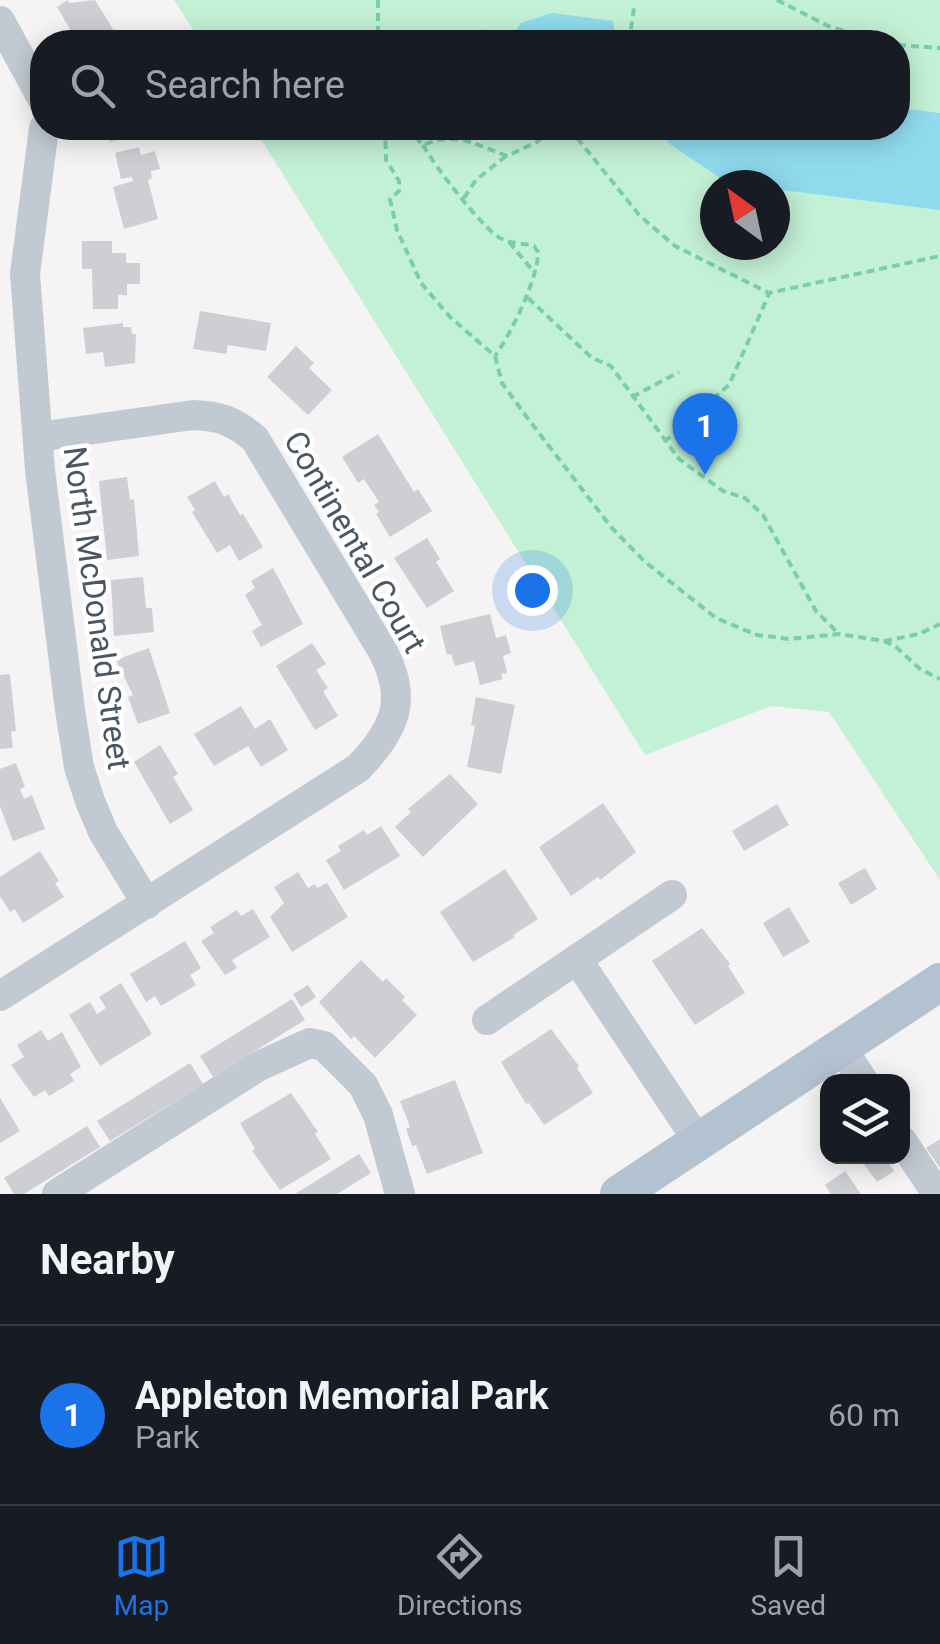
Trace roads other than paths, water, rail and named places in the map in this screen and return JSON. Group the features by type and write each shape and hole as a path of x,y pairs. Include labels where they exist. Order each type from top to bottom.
{"main road":[{"path":"619,1194 940,982"}],"street":[{"path":"0,21 30,76"},
{"name":"North McDonald Street","path":"43,140 26,274 38,437 79,767 103,832 147,904"},
{"name":"Continental Court","path":"0,996 358,768 380,746 396,708 396,684 381,648 255,439 235,422 218,416 192,415 38,437"},
{"path":"487,1020 672,895"},
{"path":"577,959 698,1142"},
{"path":"57,1194 259,1066 310,1043 324,1046 362,1086 378,1115 400,1194"},
{"path":"841,1047 859,1074"},
{"path":"910,1154 936,1194"}],"water":[{"path":"552,13 613,21 614,30 516,30 521,23"},
{"path":"910,109 940,113 940,210 790,191 790,170 708,170 667,140 910,140"}],"place":[{"name":"Appleton Memorial Park","path":"705,475"}]}
